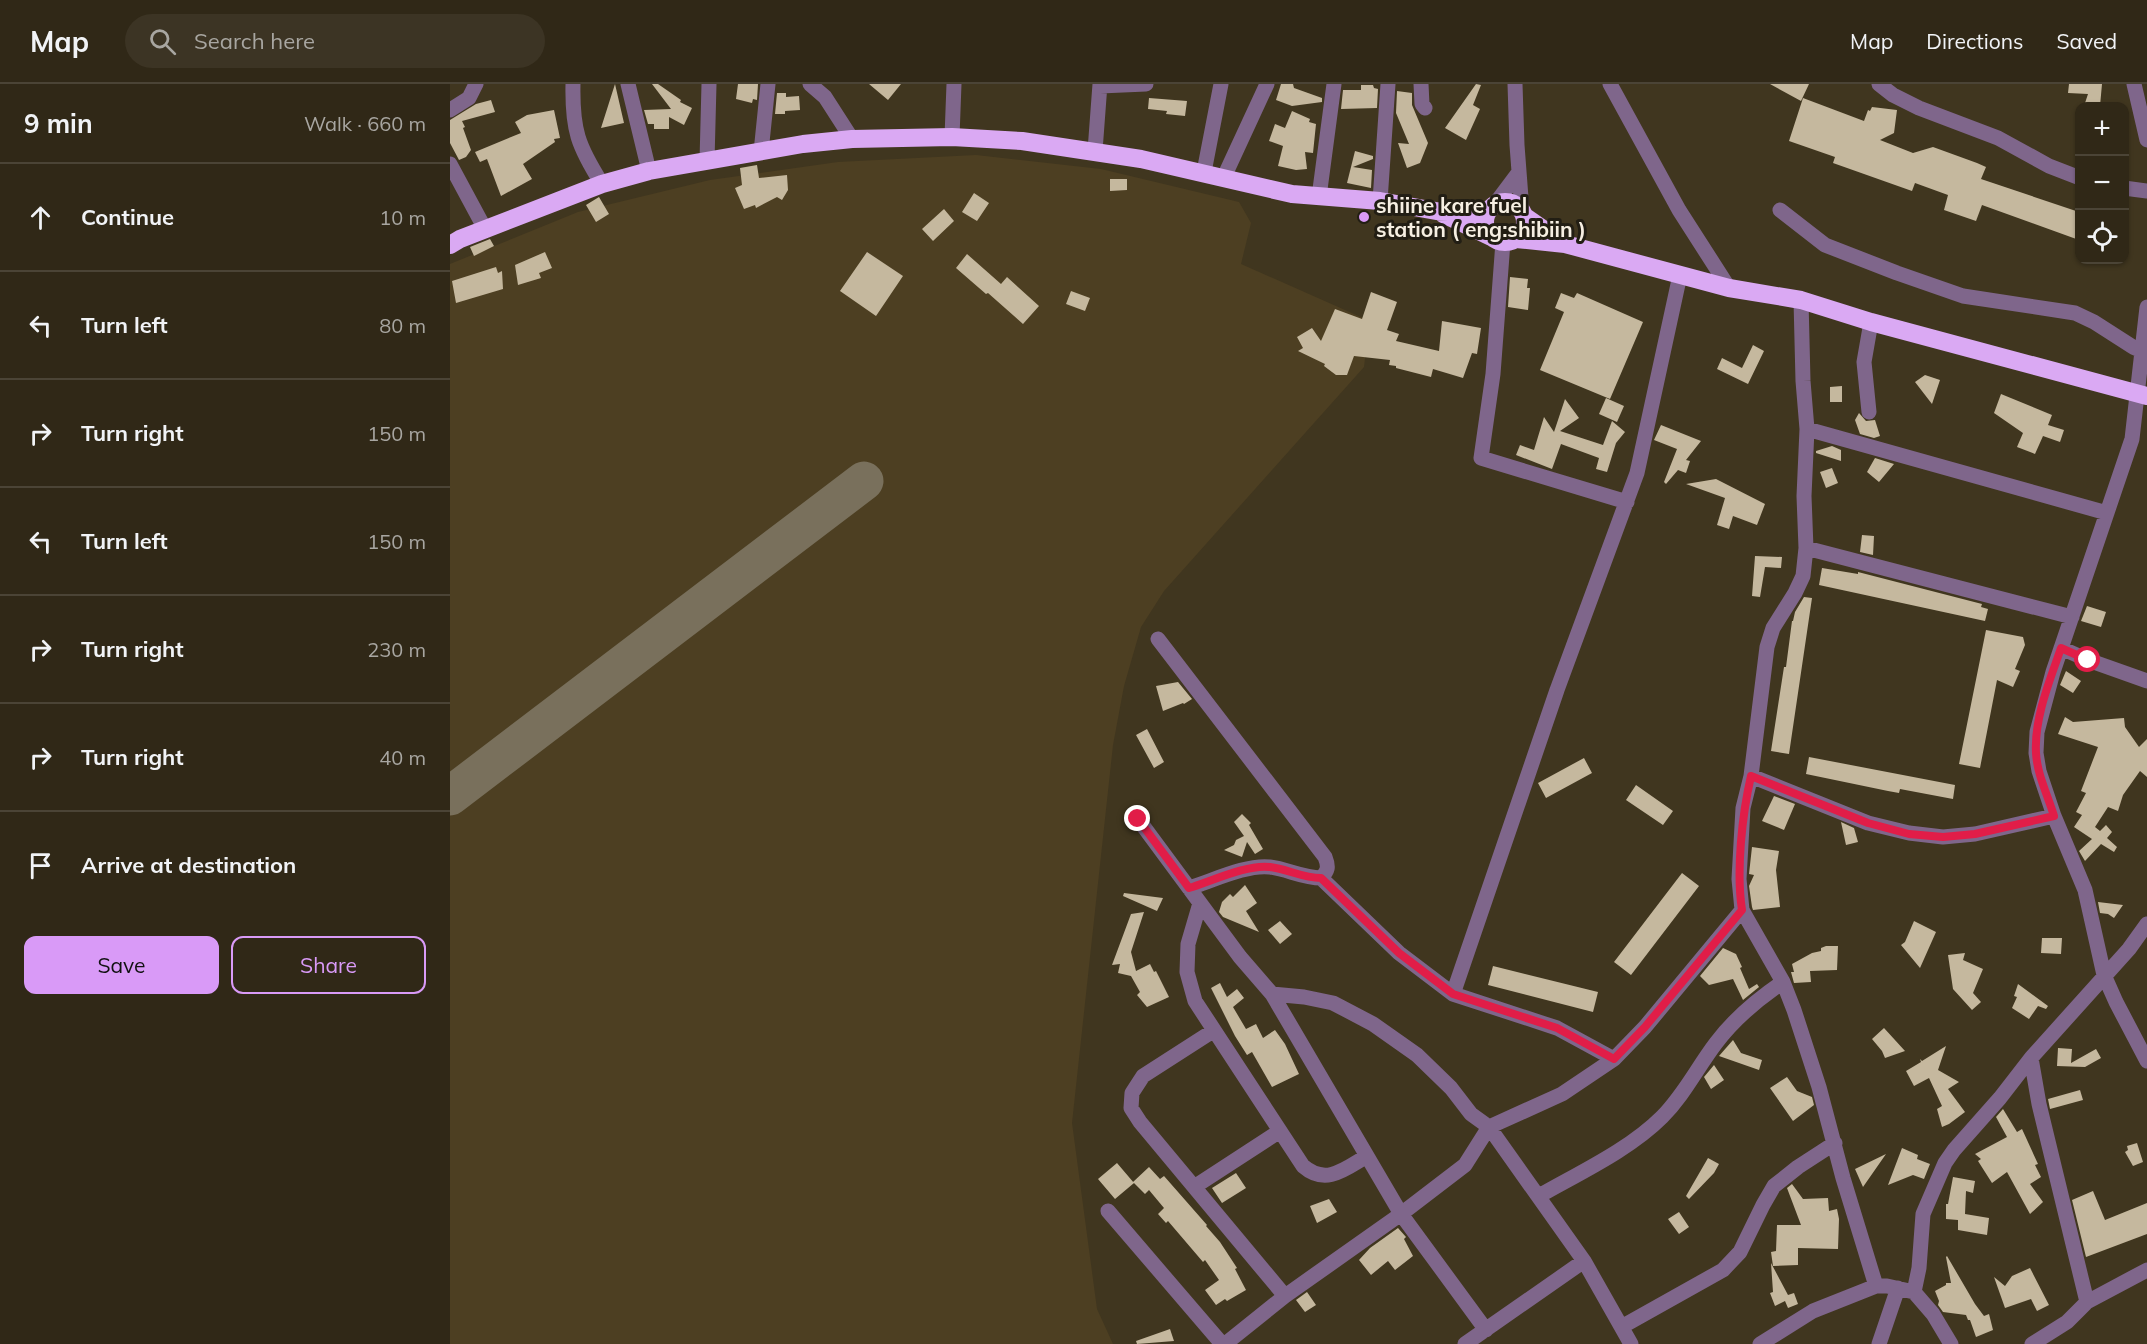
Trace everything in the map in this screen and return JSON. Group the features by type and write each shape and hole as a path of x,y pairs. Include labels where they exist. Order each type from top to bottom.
{"highway":[{"path":"450,244 602,184 649,171 803,144 852,139 952,137 1022,141 1095,151 1204,172 1292,194 1380,201 1436,211 1504,239 1565,244 1728,288 1801,300 1871,322 2142,395"},
{"path":"1436,211 1491,208 1507,202 1518,206 1523,213 1565,244"},
{"path":"1491,208 1484,226 1504,239"},
{"path":"1504,239 1524,228 1523,213"}],"street":[{"path":"450,110 469,98 476,84"},
{"path":"573,84 572,106 576,133 582,152 602,184"},
{"path":"628,84 649,171"},
{"path":"707,161 709,84"},
{"path":"762,152 768,84"},
{"path":"810,84 828,90 852,139"},
{"path":"952,137 954,84"},
{"path":"1095,151 1100,85 1146,84"},
{"path":"1204,172 1221,84"},
{"path":"1224,177 1267,84"},
{"path":"1319,197 1334,84"},
{"path":"1380,201 1388,84"},
{"path":"1421,84 1422,104 1425,108"},
{"path":"1515,84 1523,213"},
{"path":"1610,84 1679,210 1728,288"},
{"path":"1879,84 1893,95 1919,108 1998,138 2049,166 2075,176"},
{"path":"2134,84 2147,140"},
{"path":"450,164 485,229"},
{"path":"1491,208 1519,172"},
{"path":"2129,189 2147,191"},
{"path":"1780,210 1825,244 1897,273 1963,296 2075,313 2145,352"},
{"path":"1504,239 1493,374 1481,458 1627,502"},
{"path":"1453,994 1557,690 1637,473 1680,275"},
{"path":"1801,300 1807,429 1804,496 1806,548 1803,576 1773,628 1767,647 1751,776 1743,808 1739,879 1742,910 1783,982 1819,1087 1843,1178 1876,1286"},
{"path":"2147,307 2142,395 2132,439 2061,648 2041,714 2036,753 2054,816 2085,890 2104,975 2147,1061"},
{"path":"1869,412 1864,362 1871,322"},
{"path":"1807,429 2107,513"},
{"path":"1806,548 2072,617"},
{"path":"1158,639 1325,857 1328,865 1326,873 1321,878"},
{"path":"2061,648 2147,681"},
{"path":"1751,776 1868,823 1909,834 1943,837 1975,834 2054,816"},
{"path":"1138,819 1240,957 1272,994 1401,1214 1486,1330"},
{"path":"1189,888 1257,866 1284,869 1313,878 1321,878 1399,953 1453,994 1557,1028 1614,1059"},
{"path":"1200,903 1188,945 1187,972 1195,1000 1213,1030 1303,1166 1312,1174 1327,1176 1367,1156"},
{"path":"1108,1211 1223,1344 1465,1165 1489,1127 1562,1094 1614,1059 1645,1027 1742,910"},
{"path":"1914,1292 1919,1268 1923,1214 1937,1178 1954,1150 2000,1098 2031,1058 2129,949 2147,924"},
{"path":"1539,1196 1628,1143 1660,1119 1679,1099 1717,1042 1758,999 1783,982"},
{"path":"1272,994 1304,997 1333,1004 1373,1024 1417,1055 1451,1088 1471,1114 1489,1127 1539,1196 1584,1261 1623,1326 1631,1344"},
{"path":"1213,1030 1143,1076 1132,1093 1131,1108 1140,1122 1285,1296"},
{"path":"2031,1058 2039,1104 2087,1302"},
{"path":"1194,1187 1280,1131"},
{"path":"1623,1326 1723,1270 1740,1252 1762,1204 1774,1186 1835,1143"},
{"path":"1465,1344 1584,1261"},
{"path":"2032,1344 2067,1322 2087,1302 2147,1270"},
{"path":"1760,1344 1813,1311 1876,1286 1914,1292 1933,1314 1951,1344"},
{"path":"1878,1344 1898,1288"}],"shaded area":[{"path":"976,155 1101,169 1239,202 1251,223 1241,264 1363,318 1368,331 1364,367 1164,591 1141,627 1124,686 1113,745 1072,1123 1097,1309 1113,1344 450,1344 450,264 578,212 710,180 838,162"}],"building":[{"path":"615,84 624,123 601,128"},
{"path":"652,84 658,84 681,100 680,102 692,108 684,125 669,117 669,129 654,129 654,124 648,124 644,110 671,109"},
{"path":"738,84 758,84 757,100 753,99 752,103 736,99"},
{"path":"869,84 901,84 888,100"},
{"path":"1281,84 1293,84 1294,88 1322,98 1322,102 1292,106 1276,100"},
{"path":"1476,84 1481,85 1473,105 1480,109 1466,140 1445,128"},
{"path":"1770,84 1809,84 1801,101"},
{"path":"2069,84 2102,84 2100,102 2085,102 2088,94 2068,93"},
{"path":"1361,85 1373,85 1378,89 1377,108 1341,109 1343,90 1361,90"},
{"path":"1397,91 1412,93 1412,105 1428,143 1420,163 1407,168 1398,143 1409,144 1396,113"},
{"path":"777,93 786,93 786,97 799,96 800,110 775,114"},
{"path":"1149,98 1187,101 1185,116 1148,109"},
{"path":"1803,98 1864,121 1868,110 1870,111 1872,107 1897,110 1894,133 1880,140 1913,153 1933,147 1986,167 1981,179 2075,211 2075,239 1982,205 1976,221 1944,210 1948,195 1915,183 1912,191 1833,163 1835,157 1789,141"},
{"path":"491,100 495,112 462,121 471,150 466,157 459,160 450,143 450,120 476,104"},
{"path":"554,110 560,138 554,139 555,142 523,164 532,179 501,196 487,159 480,162 475,152 521,133 515,122 527,115"},
{"path":"1292,111 1316,124 1313,153 1305,152 1307,169 1296,170 1278,166 1283,146 1269,141 1275,124 1285,128"},
{"path":"1355,151 1373,156 1373,159 1353,167 1372,170 1371,188 1347,183"},
{"path":"757,165 759,178 787,175 788,190 782,200 777,197 756,208 755,205 744,209 735,188 742,185 740,168"},
{"path":"1110,179 1127,179 1127,190 1110,191"},
{"path":"974,193 989,203 977,221 962,212"},
{"path":"599,197 609,214 596,222 586,205"},
{"path":"944,209 954,221 933,241 922,229"},
{"path":"490,239 494,246 474,256 470,247"},
{"path":"545,252 552,268 539,273 541,278 518,285 515,265"},
{"path":"867,252 903,276 876,316 840,291"},
{"path":"967,254 1001,284 1007,277 1039,306 1023,324 956,268"},
{"path":"496,267 498,273 502,271 503,289 456,303 452,281"},
{"path":"1510,277 1528,279 1527,288 1530,288 1528,310 1508,307"},
{"path":"1071,291 1090,298 1085,311 1066,304"},
{"path":"1371,292 1397,302 1387,330 1399,334 1396,341 1439,351 1442,321 1481,328 1477,354 1472,353 1463,378 1433,369 1431,377 1396,368 1396,366 1389,365 1390,360 1354,356 1347,375 1336,375 1324,366 1325,364 1298,351 1303,348 1297,337 1312,328 1321,341 1335,309 1362,319"},
{"path":"1561,293 1574,298 1577,293 1643,322 1610,399 1540,370 1564,312 1555,308"},
{"path":"1753,345 1764,351 1748,384 1717,369 1722,358 1742,368"},
{"path":"1925,375 1940,380 1932,404 1915,382"},
{"path":"1842,386 1842,402 1830,402 1830,387"},
{"path":"2001,394 2052,415 2048,425 2064,430 2060,442 2043,436 2035,454 2017,447 2023,433 1994,413"},
{"path":"1606,398 1624,406 1617,422 1599,414"},
{"path":"1565,399 1579,418 1560,431 1603,445 1612,421 1625,432 1616,443 1607,472 1596,469 1599,458 1561,444 1552,469 1516,455 1520,445 1534,450 1544,417 1554,432"},
{"path":"1859,413 1866,421 1875,420 1880,436 1874,438 1860,434 1855,420"},
{"path":"1661,425 1701,441 1686,460 1690,461 1686,473 1678,470 1666,484 1664,482 1677,449 1654,440"},
{"path":"1832,446 1841,450 1841,461 1816,453 1816,451"},
{"path":"1875,458 1894,464 1879,482 1867,472"},
{"path":"1832,468 1838,483 1826,488 1820,472"},
{"path":"1716,479 1765,504 1757,525 1733,516 1729,529 1717,525 1725,498 1686,484"},
{"path":"1862,535 1874,536 1873,555 1860,552"},
{"path":"1755,556 1782,557 1781,568 1765,567 1760,597 1752,596"},
{"path":"1822,568 1858,574 1858,572 1982,604 1981,607 1988,609 1985,621 1819,585"},
{"path":"1804,597 1812,598 1789,754 1771,751 1792,621"},
{"path":"2087,606 2106,612 2101,627 2081,621"},
{"path":"1986,630 2023,637 2025,645 2015,669 2020,671 2013,687 1997,680 1980,768 1959,764"},
{"path":"2066,671 2081,681 2073,693 2060,685"},
{"path":"1178,682 1192,699 1163,711 1156,686"},
{"path":"2065,717 2073,722 2124,718 2125,727 2139,747 2147,739 2147,777 2140,771 2123,795 2118,811 2108,807 2095,827 2100,831 2106,825 2112,832 2107,838 2117,847 2114,852 2101,844 2085,861 2079,851 2092,839 2074,827 2082,815 2076,812 2086,793 2081,791 2098,747 2058,734"},
{"path":"1147,729 1164,762 1154,768 1136,735"},
{"path":"1809,757 1955,785 1953,799 1900,789 1899,793 1806,774"},
{"path":"1584,758 1592,773 1546,798 1538,783"},
{"path":"1636,785 1673,811 1663,825 1626,800"},
{"path":"1774,796 1795,804 1784,830 1762,821"},
{"path":"1242,814 1251,823 1249,825 1263,849 1255,854 1247,842 1242,857 1224,850 1244,836 1234,822"},
{"path":"1841,822 1854,828 1858,842 1846,845"},
{"path":"1752,847 1779,851 1776,870 1780,907 1753,910 1749,886 1754,875 1749,874"},
{"path":"1682,873 1699,886 1631,975 1614,962"},
{"path":"1245,885 1257,903 1246,911 1259,932 1223,917 1219,912 1222,902 1230,894 1233,897"},
{"path":"1124,893 1163,898 1157,911 1123,896"},
{"path":"2098,902 2123,905 2114,918 2100,913"},
{"path":"1144,912 1131,952 1136,971 1150,964 1169,997 1147,1007 1137,995 1140,992 1131,976 1118,973 1120,964 1112,965 1131,914"},
{"path":"1280,921 1292,934 1280,944 1268,930"},
{"path":"1914,921 1936,932 1920,968 1901,945 1905,942"},
{"path":"2042,938 2062,938 2061,954 2041,953"},
{"path":"1838,946 1837,970 1810,971 1811,982 1794,983 1791,972 1794,972 1792,964 1812,953 1821,951 1821,948"},
{"path":"1723,948 1736,954 1749,989 1757,984 1759,987 1743,1000 1733,979 1709,985 1700,976"},
{"path":"1965,953 1963,960 1983,969 1973,993 1981,1002 1972,1010 1953,989 1948,955"},
{"path":"1493,966 1598,992 1593,1012 1488,985"},
{"path":"1220,983 1227,997 1237,989 1244,998 1233,1007 1246,1029 1256,1024 1263,1038 1275,1030 1285,1044 1299,1074 1272,1087 1252,1052 1247,1055 1235,1036 1211,988"},
{"path":"2018,984 2048,1006 2046,1009 2038,1006 2029,1019 2012,1008 2017,997 2014,996"},
{"path":"1884,1028 1905,1051 1885,1058 1872,1039"},
{"path":"1733,1040 1741,1053 1762,1060 1759,1070 1719,1056"},
{"path":"1946,1046 1938,1070 1959,1082 1948,1089 1965,1112 1942,1127 1937,1109 1942,1106 1929,1078 1914,1086 1906,1071 1921,1062 1920,1059 1922,1061"},
{"path":"2058,1048 2072,1049 2071,1063 2096,1049 2101,1058 2085,1067 2057,1066"},
{"path":"1714,1065 1724,1080 1711,1089 1704,1077"},
{"path":"1787,1077 1797,1091 1812,1097 1814,1105 1793,1121 1770,1088"},
{"path":"2080,1090 2083,1100 2050,1109 2048,1099"},
{"path":"2003,1109 2017,1132 2022,1129 2038,1164 2035,1165 2041,1177 2030,1184 2043,1202 2030,1214 2007,1172 1992,1183 1978,1161 1981,1159 1975,1154 2007,1137 1996,1117"},
{"path":"2137,1143 2143,1162 2133,1166 2125,1152 2128,1150 2127,1146"},
{"path":"1902,1148 1918,1155 1917,1159 1930,1164 1924,1179 1913,1175 1888,1185"},
{"path":"1886,1154 1863,1187 1855,1169"},
{"path":"1708,1158 1719,1164 1714,1173 1689,1199 1686,1196"},
{"path":"1117,1163 1134,1183 1115,1199 1098,1179"},
{"path":"1149,1167 1160,1179 1164,1176 1207,1225 1237,1268 1235,1269 1246,1290 1216,1305 1205,1290 1219,1280 1205,1260 1203,1262 1168,1221 1166,1223 1158,1214 1164,1208 1149,1190 1145,1194 1133,1182"},
{"path":"1236,1173 1246,1188 1222,1203 1212,1188"},
{"path":"1953,1177 1975,1181 1973,1193 1966,1191 1965,1214 1989,1218 1987,1235 1958,1230 1958,1220 1946,1219 1946,1204 1948,1204"},
{"path":"1792,1184 1803,1199 1828,1198 1829,1211 1837,1209 1838,1249 1798,1248 1798,1265 1773,1266 1771,1252 1776,1251 1777,1225 1801,1225 1787,1188"},
{"path":"2093,1191 2105,1220 2147,1203 2147,1234 2086,1257 2072,1200"},
{"path":"1329,1199 1337,1212 1317,1223 1310,1206"},
{"path":"1679,1212 1689,1227 1679,1234 1668,1219"},
{"path":"1398,1228 1406,1237 1404,1239 1413,1256 1395,1270 1388,1261 1371,1275 1359,1260 1370,1248"},
{"path":"1947,1256 1975,1304 1984,1316 1989,1314 1993,1330 1976,1337 1966,1315 1943,1312 1938,1305 1939,1301 1935,1291 1946,1283 1951,1283"},
{"path":"1771,1263 1788,1295 1794,1293 1798,1304 1788,1308 1785,1301 1775,1306 1770,1293 1773,1292"},
{"path":"2030,1268 2049,1305 2037,1311 2031,1299 2005,1308 1994,1277 2005,1286 2012,1276"},
{"path":"1307,1292 1316,1305 1305,1312 1296,1300"},
{"path":"1170,1329 1174,1341 1137,1344 1136,1341"}],"taxiway":[{"path":"450,796 864,481"}],"place":[{"name":"shiine kare fuel station ( eng:shibiin )","path":"1364,217"}],"route":[{"path":"1138,819 1189,888 1257,866 1284,869 1313,878 1321,878 1399,953 1453,994 1557,1028 1614,1059 1645,1027 1742,910 1739,879 1743,808 1751,776 1868,823 1909,834 1943,837 1975,834 2054,816 2036,753 2037,732 2052,672 2061,648 2088,660"}]}
